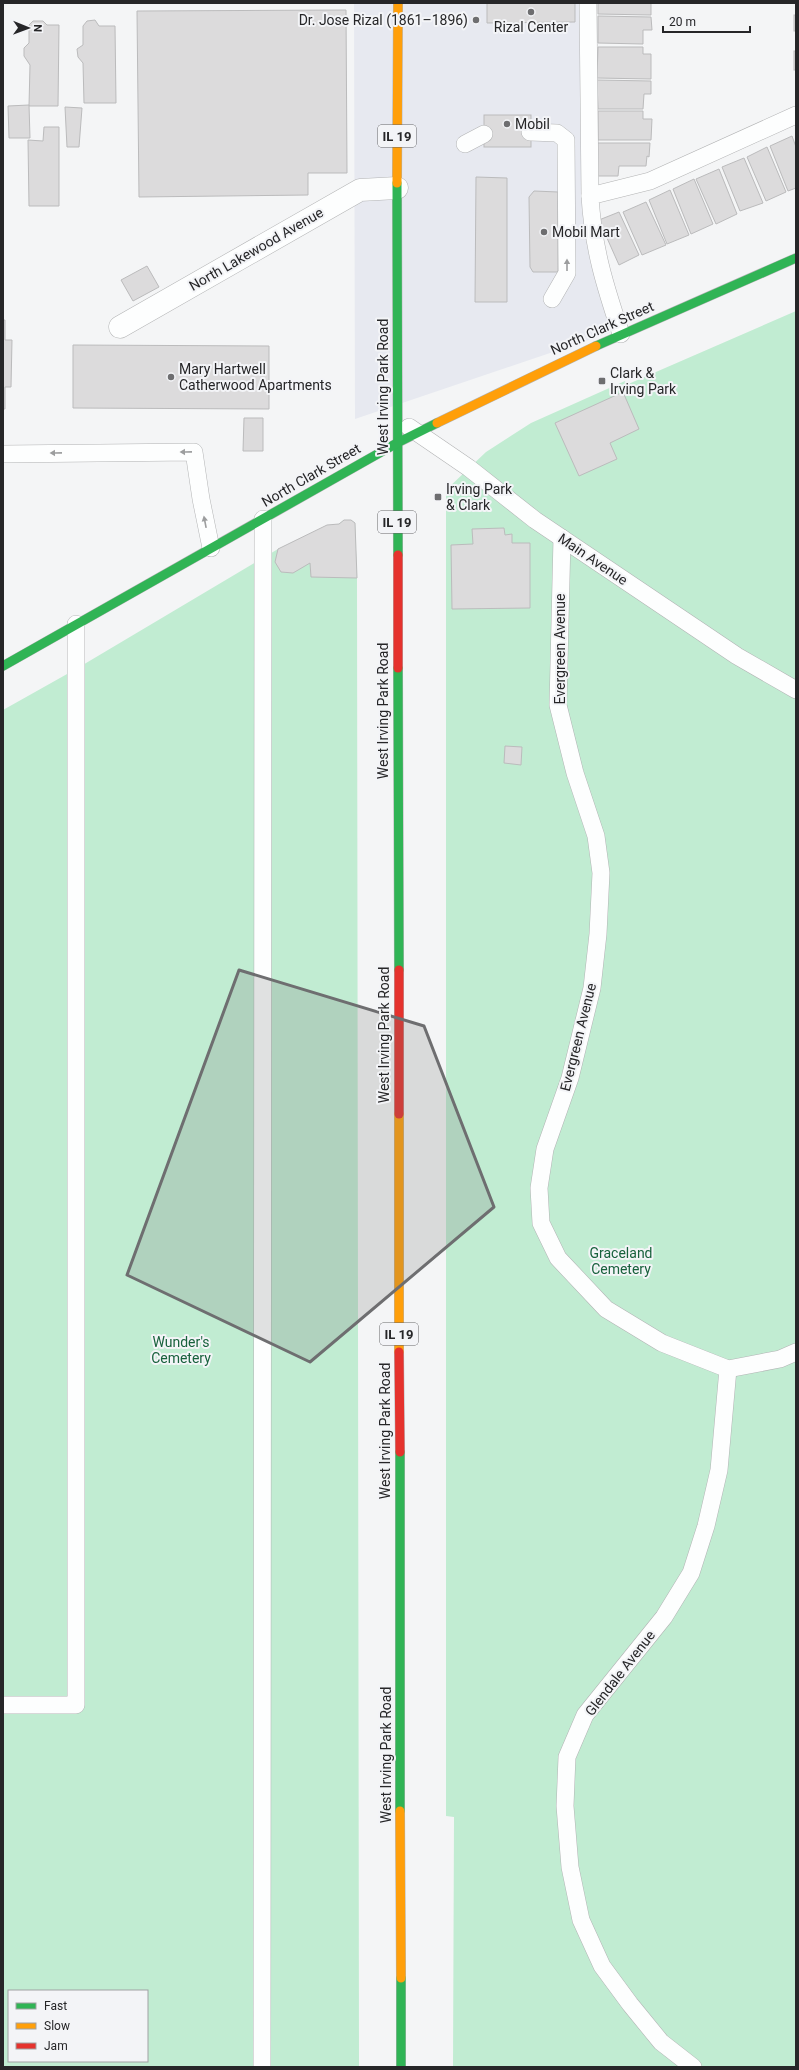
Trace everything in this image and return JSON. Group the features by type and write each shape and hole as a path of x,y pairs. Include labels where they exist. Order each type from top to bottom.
{"main road":[{"name":"West Irving Park Road","path":"398,3 397,443 401,2067"},
{"name":"North Clark Street","path":"3,666 397,443 566,359 796,258"}],"street":[{"name":"North Lakewood Avenue","path":"120,327 360,190 397,188"}],"lane":[{"path":"588,3 590,196 592,225 599,264 621,334"},
{"path":"590,196 650,181 796,116"},
{"path":"530,132 557,133 566,140 567,273 552,299"},
{"path":"465,144 484,134"},
{"name":"Main Avenue","path":"397,419 469,468 535,520 737,656 796,690"},
{"path":"3,454 194,452 201,499 211,548"},
{"path":"262,2067 263,519"},
{"name":"Evergreen Avenue","path":"562,538 558,705 575,773 596,836 601,872 598,934 592,988 570,1078 545,1148 539,1188 541,1223 558,1258 606,1309 662,1343 728,1369"},
{"path":"3,1705 76,1705 76,624"},
{"path":"728,1369 780,1359 796,1352"},
{"name":"Glendale Avenue","path":"693,2067 661,2042 630,2004 602,1966 581,1920 570,1860 565,1806 567,1757 586,1716 664,1617 691,1573 706,1526 719,1470 728,1369"}],"highlighted area":[{"path":"239,970 424,1026 494,1207 310,1362 127,1275"}],"shaded area":[{"path":"354,3 583,3 586,218 615,331 355,419"}],"green space":[{"name":"Graceland Cemetery","path":"796,311 796,2067 453,2067 454,1817 446,1816 446,490 486,452 531,423 625,381 626,385"},
{"name":"Wunder's Cemetery","path":"344,520 351,520 355,523 357,578 359,2067 3,2067 3,710 76,669 278,549 339,524"}],"building":[{"name":"Rizal Center","path":"487,3 575,3 575,22 487,23"},
{"path":"598,3 651,3 651,15 598,14"},
{"path":"346,10 347,173 308,173 308,195 139,197 137,11"},
{"path":"794,15 796,15 796,31 794,31"},
{"path":"598,16 651,17 652,30 643,30 643,44 598,43"},
{"path":"95,20 99,26 115,26 116,103 84,103 83,63 78,57 77,49 83,45 83,26 87,21"},
{"path":"33,21 43,21 47,25 59,25 58,106 29,106 30,65 24,56 24,48 29,43 29,25"},
{"path":"598,47 643,47 643,54 651,54 651,79 597,78"},
{"path":"794,51 796,51 796,70 794,70"},
{"path":"597,80 651,81 651,94 644,94 643,109 598,109"},
{"path":"29,105 30,138 9,138 8,106"},
{"path":"65,107 82,108 79,147 67,147"},
{"path":"598,111 643,111 643,119 652,119 651,140 598,140"},
{"name":"Mobil","path":"484,115 531,115 531,147 484,147"},
{"path":"44,127 59,127 59,206 29,206 28,140 43,141"},
{"path":"792,136 796,147 796,188 788,191 770,146"},
{"path":"595,143 650,143 649,157 647,156 646,166 619,166 618,176 598,176"},
{"path":"767,147 786,192 766,201 747,157"},
{"path":"744,158 763,203 740,211 722,167"},
{"path":"719,169 737,214 716,224 696,179"},
{"path":"476,177 507,178 507,302 475,302"},
{"path":"694,179 713,224 691,234 673,189"},
{"path":"670,190 689,235 667,244 649,200"},
{"name":"Mobil Mart","path":"534,191 558,192 558,272 533,272 530,267 529,197"},
{"path":"646,202 666,245 642,255 623,212"},
{"path":"619,212 639,255 619,265 599,220"},
{"path":"147,266 159,287 133,301 121,280"},
{"path":"3,320 5,320 5,340 12,340 11,387 5,387 5,409 3,409"},
{"name":"Mary Hartwell Catherwood Apartments","path":"73,345 269,346 269,409 73,408"},
{"path":"623,392 639,429 610,443 617,459 579,476 555,423"},
{"path":"244,418 263,418 263,451 243,451"},
{"path":"344,520 351,520 355,523 357,578 311,577 310,563 293,573 281,572 275,562 278,549 327,525 339,524"},
{"path":"504,528 505,535 512,534 512,543 530,543 530,608 452,609 451,545 473,544 472,529"},
{"path":"505,746 522,747 521,765 504,763"}],"traffic: fast":[{"path":"397,183 398,555"},
{"path":"596,346 796,258"},
{"path":"3,666 397,443 437,423"},
{"path":"398,668 399,970"},
{"path":"400,1452 400,1811"},
{"path":"401,1978 401,2067"}],"traffic: slow":[{"path":"397,183 398,3"},
{"path":"437,423 596,346"},
{"path":"399,1114 399,1352"},
{"path":"400,1811 401,1978"}],"traffic: jam":[{"path":"398,555 398,668"},
{"path":"399,970 399,1114"},
{"path":"399,1352 400,1452"}],"place":[{"name":"Rizal Center","path":"531,12"},
{"name":"Dr. Jose Rizal (1861–1896)","path":"476,20"},
{"name":"Mobil","path":"507,124"},
{"name":"Mobil Mart","path":"544,232"},
{"name":"Mary Hartwell Catherwood Apartments","path":"171,377"},
{"name":"Clark & Irving Park","path":"602,381"},
{"name":"Irving Park & Clark","path":"438,497"}]}
